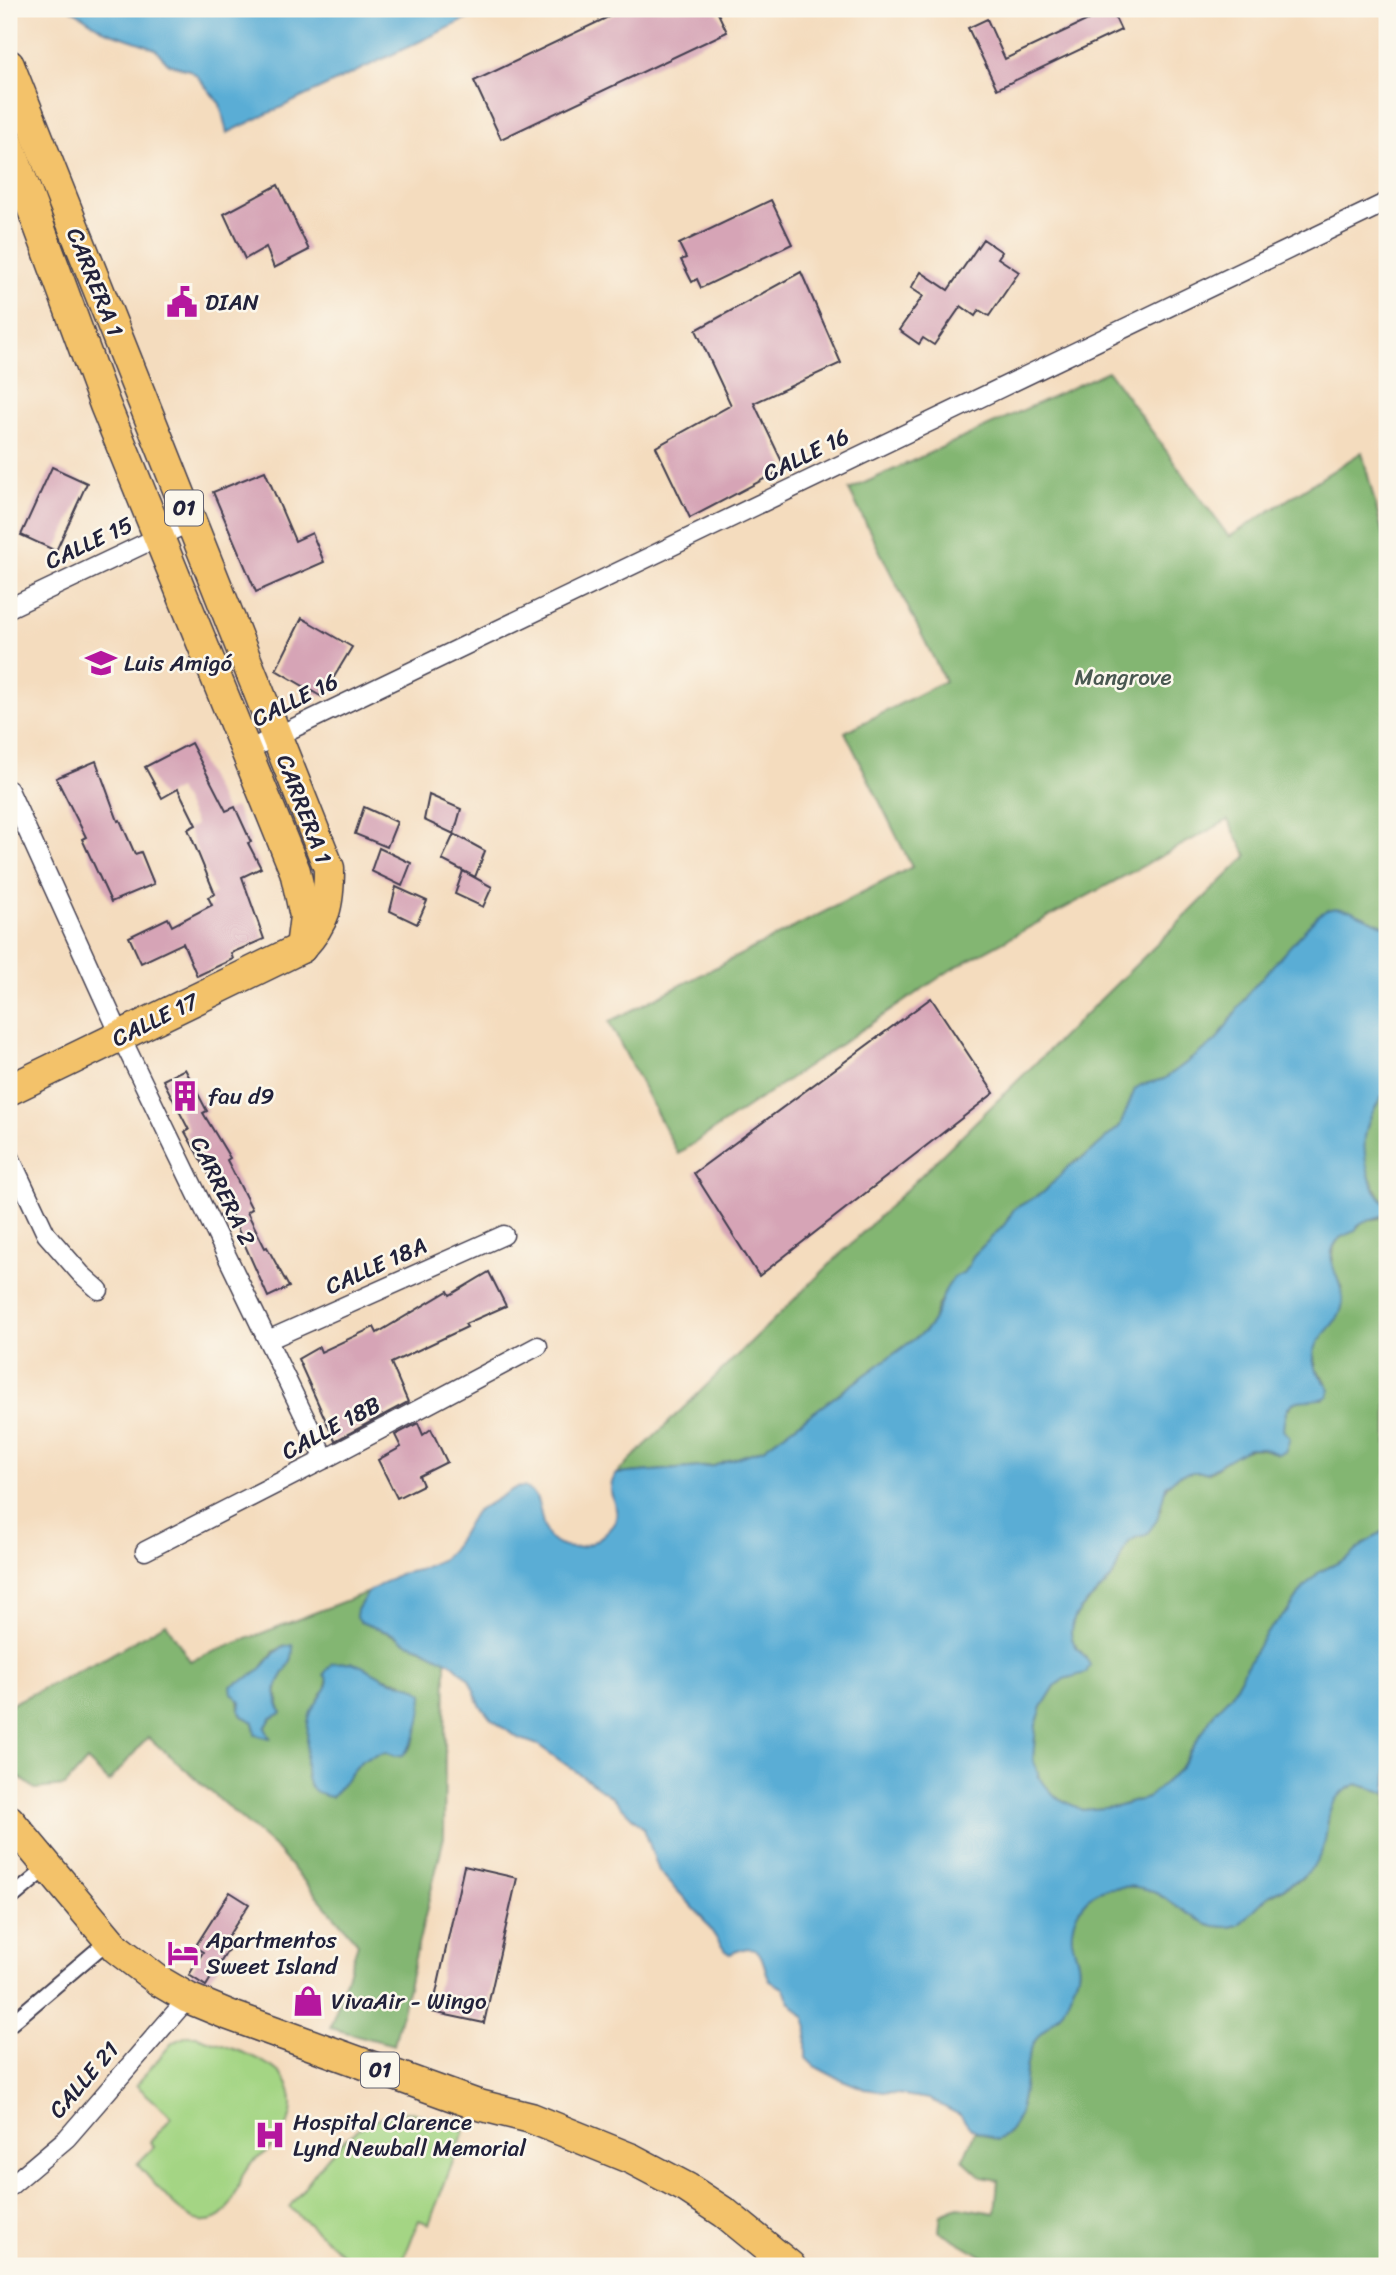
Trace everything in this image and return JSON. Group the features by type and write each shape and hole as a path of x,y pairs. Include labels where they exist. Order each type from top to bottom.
{"highway":[{"name":"CARRERA 1","path":"9,65 329,868 329,899 321,923 300,948"},
{"name":"CARRERA 1","path":"9,145 105,405 295,871 305,916 300,948"},
{"name":"CALLE 17","path":"9,1090 300,948"},
{"name":"01","path":"9,1820 116,1948 159,1981 188,1998 475,2104 531,2118 632,2159 687,2188 725,2213 790,2266"}],"street":[{"name":"CALLE 16","path":"246,751 1387,202"},
{"name":"CALLE 15","path":"9,608 190,522"},
{"name":"CARRERA 2","path":"9,790 121,1037 325,1459"},
{"path":"9,1155 46,1234 81,1274 100,1290"},
{"name":"CALLE 18A","path":"268,1340 504,1235"},
{"name":"CALLE 18B","path":"145,1551 538,1346"},
{"path":"9,1899 48,1867"},
{"path":"9,2025 109,1940"},
{"name":"CALLE 21","path":"9,2187 74,2130 188,1998"}],"green space":[{"name":"Mangrove","path":"1108,371 1229,537 1362,452 1387,550 1387,927 1352,911 1318,916 1250,991 1216,1041 1164,1079 1141,1085 1120,1126 1086,1156 1075,1161 1044,1192 1014,1209 1005,1224 973,1256 963,1273 954,1277 937,1307 932,1323 924,1332 763,1449 714,1466 616,1474 1247,856 1228,820 952,969 678,1154 609,1022 912,867 845,732 945,681 849,490"},
{"path":"1387,1090 1387,1529 1365,1543 1350,1557 1319,1572 1304,1587 1289,1610 1269,1630 1258,1646 1231,1695 1216,1710 1179,1770 1147,1798 1116,1807 1082,1810 1054,1796 1039,1777 1033,1759 1036,1725 1042,1707 1055,1686 1086,1658 1072,1641 1073,1622 1084,1606 1111,1579 1127,1544 1161,1509 1163,1495 1174,1479 1186,1473 1209,1472 1246,1450 1258,1449 1278,1454 1283,1423 1289,1408 1300,1399 1323,1399 1326,1381 1316,1369 1314,1347 1337,1319 1342,1289 1332,1266 1334,1247 1339,1238 1355,1230 1363,1221 1380,1218 1386,1205 1370,1176 1364,1148 1370,1119"},
{"path":"368,1592 357,1610 360,1622 446,1659 444,1837 394,2045 330,2028 358,1943 277,1850 148,1737 109,1782 87,1761 65,1786 35,1789 9,1769 9,1705 105,1658 166,1623 190,1661","holes":["285,1646 292,1658 277,1690 282,1713 271,1718 265,1729 270,1737 254,1730 255,1722 242,1716 238,1682 260,1670 274,1651","350,1662 388,1679 402,1682 420,1719 414,1740 407,1751 402,1754 387,1752 362,1760 332,1797 310,1754 308,1732 315,1707 327,1688 324,1674 339,1663"]},
{"path":"1357,1784 1387,1793 1387,2266 996,2266 939,2231 941,2214 958,2207 995,2213 998,2180 982,2177 963,2160 975,2131 997,2140 1007,2134 1014,2125 1022,2102 1032,2047 1042,2030 1059,2015 1078,1975 1072,1932 1075,1918 1087,1899 1104,1889 1136,1887 1162,1896 1210,1925 1238,1925 1265,1899 1302,1878 1328,1823 1329,1809 1336,1797"},
{"path":"187,2036 197,2036 267,2064 283,2077 291,2095 291,2114 283,2133 270,2149 248,2166 227,2211 212,2220 192,2219 166,2197 137,2164 154,2147 150,2142 172,2117 136,2085 172,2043"},
{"path":"411,2112 465,2130 429,2224 419,2220 401,2266 356,2266 289,2207 326,2159 355,2132 390,2115"}],"water":[{"path":"71,9 488,9 227,133 220,104 197,76 189,70 169,64 155,49 105,31"},
{"path":"1335,908 1352,911 1387,927 1387,1090 1372,1113 1364,1146 1372,1184 1385,1205 1386,1213 1361,1223 1334,1245 1332,1260 1343,1300 1337,1318 1320,1340 1314,1357 1316,1370 1330,1390 1328,1396 1299,1401 1288,1407 1283,1430 1290,1438 1285,1452 1278,1454 1262,1448 1248,1448 1207,1472 1179,1475 1166,1486 1157,1520 1146,1535 1129,1543 1110,1580 1086,1603 1072,1624 1071,1637 1090,1665 1086,1673 1064,1679 1055,1686 1042,1707 1036,1725 1033,1759 1039,1777 1054,1796 1082,1810 1116,1807 1147,1798 1179,1770 1216,1710 1231,1695 1258,1646 1269,1630 1289,1610 1304,1587 1319,1572 1350,1557 1365,1543 1387,1529 1387,1793 1357,1784 1343,1792 1330,1809 1323,1849 1312,1868 1265,1899 1238,1925 1210,1925 1162,1896 1136,1887 1104,1889 1087,1899 1075,1918 1072,1932 1078,1975 1066,2005 1034,2043 1029,2055 1019,2114 1007,2133 997,2140 970,2128 960,2115 929,2099 865,2089 814,2066 806,2058 808,2028 805,2018 790,2002 783,1988 770,1981 759,1953 750,1948 730,1954 725,1951 702,1917 659,1871 644,1829 612,1797 538,1745 518,1738 491,1719 480,1705 469,1679 453,1664 395,1635 360,1622 356,1616 357,1610 368,1592 399,1574 418,1570 443,1559 454,1547 474,1513 515,1488 524,1487 535,1495 545,1530 553,1541 562,1546 576,1548 598,1539 615,1521 616,1510 611,1488 616,1474 714,1466 763,1449 924,1332 932,1323 954,1277 963,1273 973,1256 1005,1224 1014,1209 1044,1192 1068,1167 1086,1156 1120,1126 1135,1089 1164,1079 1216,1041 1250,991 1317,916"},
{"path":"292,1645 292,1658 276,1690 276,1699 282,1713 271,1718 265,1728 270,1738 255,1735 254,1722 242,1716 241,1702 232,1693 231,1686 256,1673 279,1649"},
{"path":"350,1662 418,1690 423,1694 422,1710 413,1742 403,1755 395,1756 386,1752 362,1760 332,1797 315,1791 307,1778 308,1725 311,1712 328,1684 324,1674 332,1663"}],"building":[{"path":"625,9 716,9 727,32 501,139 474,81"},
{"path":"1083,9 1111,9 1121,30 997,89 968,28 987,19 1005,59 1088,20"},
{"path":"278,185 309,250 274,268 266,247 245,259 224,214"},
{"path":"771,200 792,244 701,288 697,279 692,282 681,260 686,258 679,244"},
{"path":"983,239 1002,252 998,258 1019,272 989,316 979,310 975,316 961,306 934,345 923,338 919,344 899,330 923,296 911,288 921,272 948,290"},
{"path":"801,272 841,363 754,403 785,468 690,518 656,447 731,405 696,330"},
{"path":"52,467 87,483 56,551 21,535"},
{"path":"265,471 295,541 312,533 324,562 256,592 213,492"},
{"path":"302,618 352,647 322,697 276,670"},
{"path":"191,743 226,811 235,807 251,842 248,843 261,868 242,877 264,939 231,953 233,959 197,976 183,943 141,963 129,937 168,918 172,926 212,905 208,897 215,894 188,829 196,825 178,789 162,798 145,767"},
{"path":"96,761 118,821 120,820 135,854 141,852 154,884 111,902 82,839 86,837 56,778"},
{"path":"429,795 461,809 454,834 424,820"},
{"path":"364,807 397,822 387,847 355,834"},
{"path":"454,834 485,851 475,877 442,860"},
{"path":"379,848 411,863 402,886 371,871"},
{"path":"463,871 492,887 483,907 455,894"},
{"path":"396,887 427,901 417,924 390,911"},
{"path":"931,998 994,1093 759,1276 694,1173"},
{"path":"185,1069 207,1111 203,1113 230,1158 227,1160 252,1209 247,1212 289,1287 268,1297 232,1216 185,1132 189,1130 163,1080"},
{"path":"489,1272 506,1306 391,1363 408,1402 335,1441 298,1359 319,1347 321,1352 374,1327 377,1333 448,1291 450,1295"},
{"path":"418,1423 423,1435 431,1429 447,1462 419,1476 423,1485 397,1498 378,1460 401,1447 395,1435"},
{"path":"464,1866 517,1878 484,2023 432,2012"},
{"path":"230,1892 249,1904 225,1941 231,1945 206,1986 189,1975 203,1952 195,1947"}],"place":[{"name":"DIAN","path":"182,302"},
{"name":"Luis Amigó","path":"101,663"},
{"name":"fau d9","path":"185,1096"},
{"name":"Apartmentos Sweet Island","path":"183,1953"},
{"name":"VivaAir - Wingo","path":"308,2001"},
{"name":"Hospital Clarence Lynd Newball Memorial","path":"270,2135"}]}
